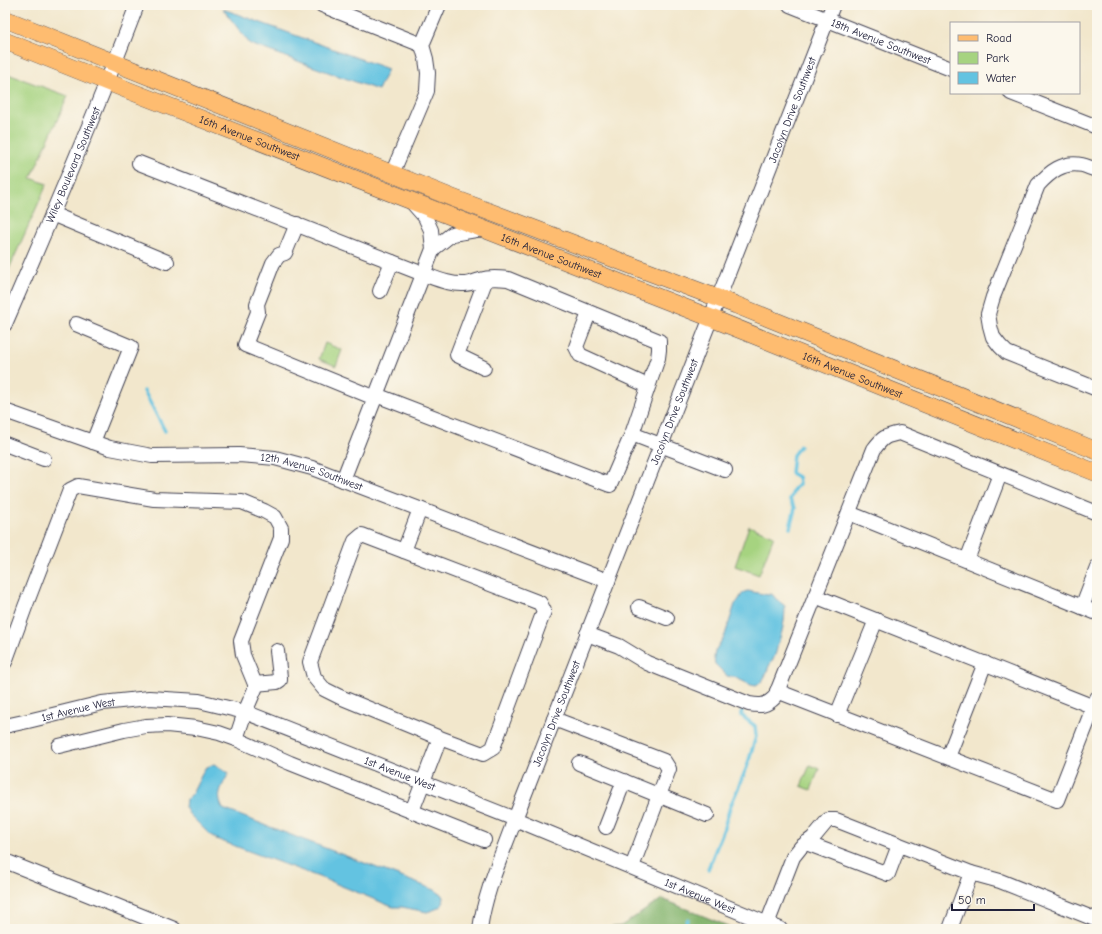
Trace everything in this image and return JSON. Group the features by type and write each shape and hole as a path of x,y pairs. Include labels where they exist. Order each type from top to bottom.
{"main road":[{"name":"16th Avenue Southwest","path":"5,19 392,174 718,298 1097,451"},
{"name":"16th Avenue Southwest","path":"5,41 711,318 1097,473"},
{"path":"437,211 442,208 450,208 508,230 517,229 526,225"}],"street":[{"name":"Wiley Boulevard Southwest","path":"5,324 10,299 52,214 115,63 137,5"},
{"path":"322,5 341,8 422,45"},
{"path":"392,174 427,91 428,73 422,45 439,5"},
{"name":"18th Avenue Southwest","path":"790,5 950,69"},
{"name":"Jacolyn Drive Southwest","path":"480,929 482,914 515,819 833,5"},
{"path":"1014,94 1097,127"},
{"path":"139,163 297,224 423,274 450,283 458,284 468,284 486,278 508,279 659,341 658,358 632,434 610,485 245,346 258,312 257,304 273,263 279,255 286,253 297,224"},
{"path":"1097,170 1082,165 1068,165 1056,168 1038,184 993,297 988,314 993,337 1007,353 1097,389"},
{"path":"343,480 433,249 431,230 425,218 410,200"},
{"path":"52,214 167,262"},
{"path":"433,249 452,234 482,228"},
{"path":"380,291 392,262"},
{"path":"484,368 457,355 486,278"},
{"path":"589,313 576,347 580,356 648,386"},
{"path":"76,324 132,347 93,442"},
{"name":"12th Avenue Southwest","path":"5,411 110,448 152,456 239,455 275,458 312,468 608,581"},
{"path":"587,634 626,642 648,663 749,704 759,705 769,703 775,697 874,449 882,439 888,435 900,433 1097,514"},
{"path":"632,434 725,470"},
{"path":"5,444 44,459"},
{"path":"967,560 1000,474"},
{"path":"5,662 27,600 70,490 78,486 154,499 242,502 264,511 275,518 281,528 281,538 241,641 243,655 255,684 255,689 236,739"},
{"path":"404,551 420,509"},
{"path":"849,513 1097,613"},
{"path":"362,535 540,604 544,611 493,748 483,754 440,738 340,697 324,689 314,677 310,662 355,540 362,535"},
{"path":"1082,607 1097,568"},
{"path":"777,691 1057,800 1095,702 985,664 815,596"},
{"path":"639,607 667,618"},
{"path":"838,714 876,620"},
{"path":"255,684 277,682 280,680 277,651"},
{"path":"948,757 985,664"},
{"name":"1st Avenue West","path":"6,724 28,721 102,703 149,698 200,701 245,712 515,819 774,926"},
{"path":"554,719 664,761 669,769 632,867"},
{"path":"59,746 146,726 167,725 196,728 219,733 290,763 484,840"},
{"path":"412,811 440,738"},
{"path":"579,763 707,815"},
{"path":"606,827 624,781"},
{"path":"774,926 793,857 801,847 813,838 828,820 836,820 971,873 1000,881 1097,920"},
{"path":"806,843 888,874 899,845"},
{"path":"5,862 174,929"},
{"path":"950,929 971,873"}],"green space":[{"path":"5,73 68,96 31,178 47,184 5,278"},
{"path":"325,343 342,350 336,366 319,359"},
{"path":"749,526 774,536 759,575 735,566"},
{"path":"810,765 819,769 811,790 801,786"},
{"path":"662,899 735,929 599,929 621,926"}],"water":[{"path":"223,9 388,69 378,90 250,44"},
{"path":"748,591 768,595 771,594 785,606 785,615 776,653 764,678 756,686 734,677 727,676 715,664 714,658 715,651 725,635 735,604 744,592"},
{"path":"214,764 229,773 220,791 220,799 223,809 435,890 442,895 444,901 442,905 427,912 402,907 393,907 327,880 216,839 189,814 185,807 186,800 192,794 205,768"}],"waterway":[{"path":"144,391 165,431"},
{"path":"790,528 795,508 790,500 794,489 799,484 798,477 791,473 793,455 800,446"},
{"path":"708,869 723,831 730,807 747,767 756,736 755,726 741,715 742,711"},
{"path":"683,929 688,919"}]}
